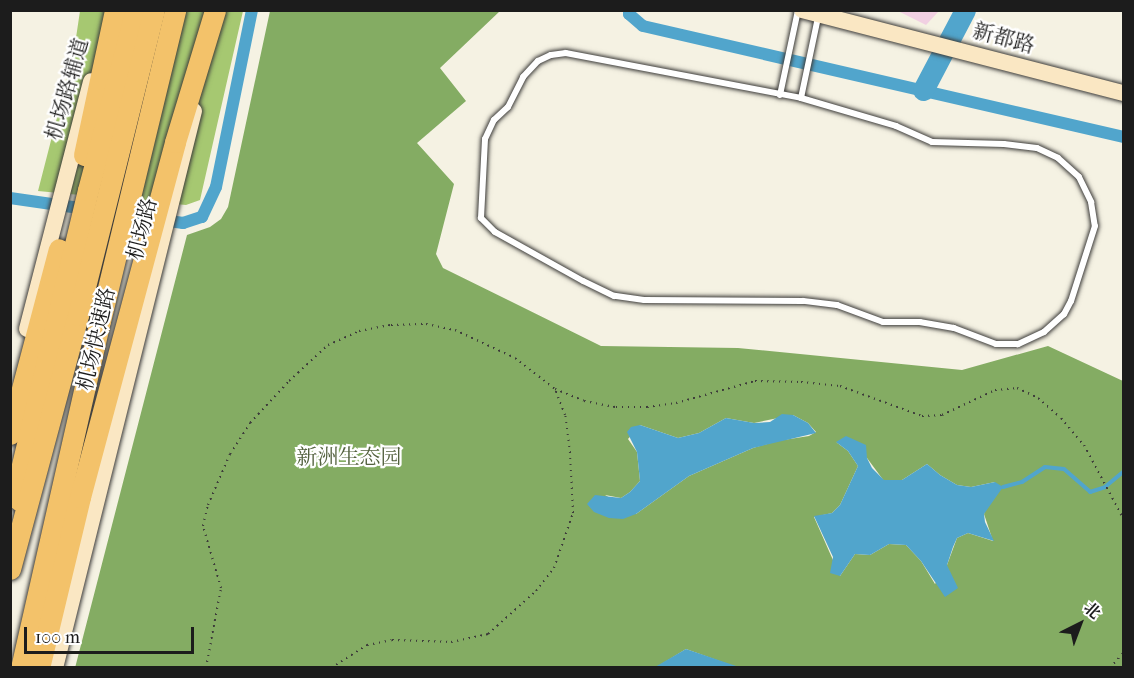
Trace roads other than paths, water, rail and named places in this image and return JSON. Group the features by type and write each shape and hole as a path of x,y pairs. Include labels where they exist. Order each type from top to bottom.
{"highway":[{"path":"10,434 76,223 114,10"},
{"path":"84,188 136,10"},
{"name":"机场快速路","path":"10,569 17,543 84,188 154,10"},
{"name":"机场快速路","path":"21,668 175,10"},
{"path":"39,668 80,497 156,238 175,142 215,10"}],"street":[{"name":"机场路","path":"164,205 215,10"},
{"name":"新都路","path":"810,11 1124,93"},
{"path":"10,394 76,223"},
{"name":"机场路","path":"55,668 156,238"}],"lane":[{"path":"780,95 792,36 810,11"},
{"path":"801,98 813,40 810,11"},
{"path":"566,53 780,95 801,98 896,126 932,142 1004,144 1037,148 1058,158 1079,177 1090,201 1095,226 1071,301 1064,314 1044,332 1018,344 996,344 954,328 920,322 883,322 837,305 814,302 644,300 614,296 495,232 481,218 485,139 494,120 508,107 523,77 538,62 551,55 566,53"}],"water":[{"path":"782,414 793,415 808,423 816,433 753,448 689,476 636,514 623,519 609,518 594,512 587,504 595,495 621,498 640,481 637,452 627,432 631,427 640,425 678,438 699,433 726,418 754,423 770,422"},
{"path":"846,436 866,445 867,458 872,468 884,480 902,480 927,464 957,485 971,487 995,482 1003,487 984,514 985,522 994,541 968,533 957,538 947,565 958,588 945,597 921,561 906,545 889,544 870,555 855,554 840,576 830,573 833,557 814,516 832,513 840,505 858,466 848,451 836,442"},
{"path":"686,649 739,667 655,667"}],"waterway":[{"path":"10,198 183,223 202,217 216,187 252,10"},
{"path":"629,10 629,14 643,26 1124,137"},
{"path":"923,90 965,10"},
{"path":"1003,487 1022,482 1045,467 1064,469 1090,492 1105,487 1124,471"}],"park label":[{"name":"新洲生态园","path":"349,457"}]}
